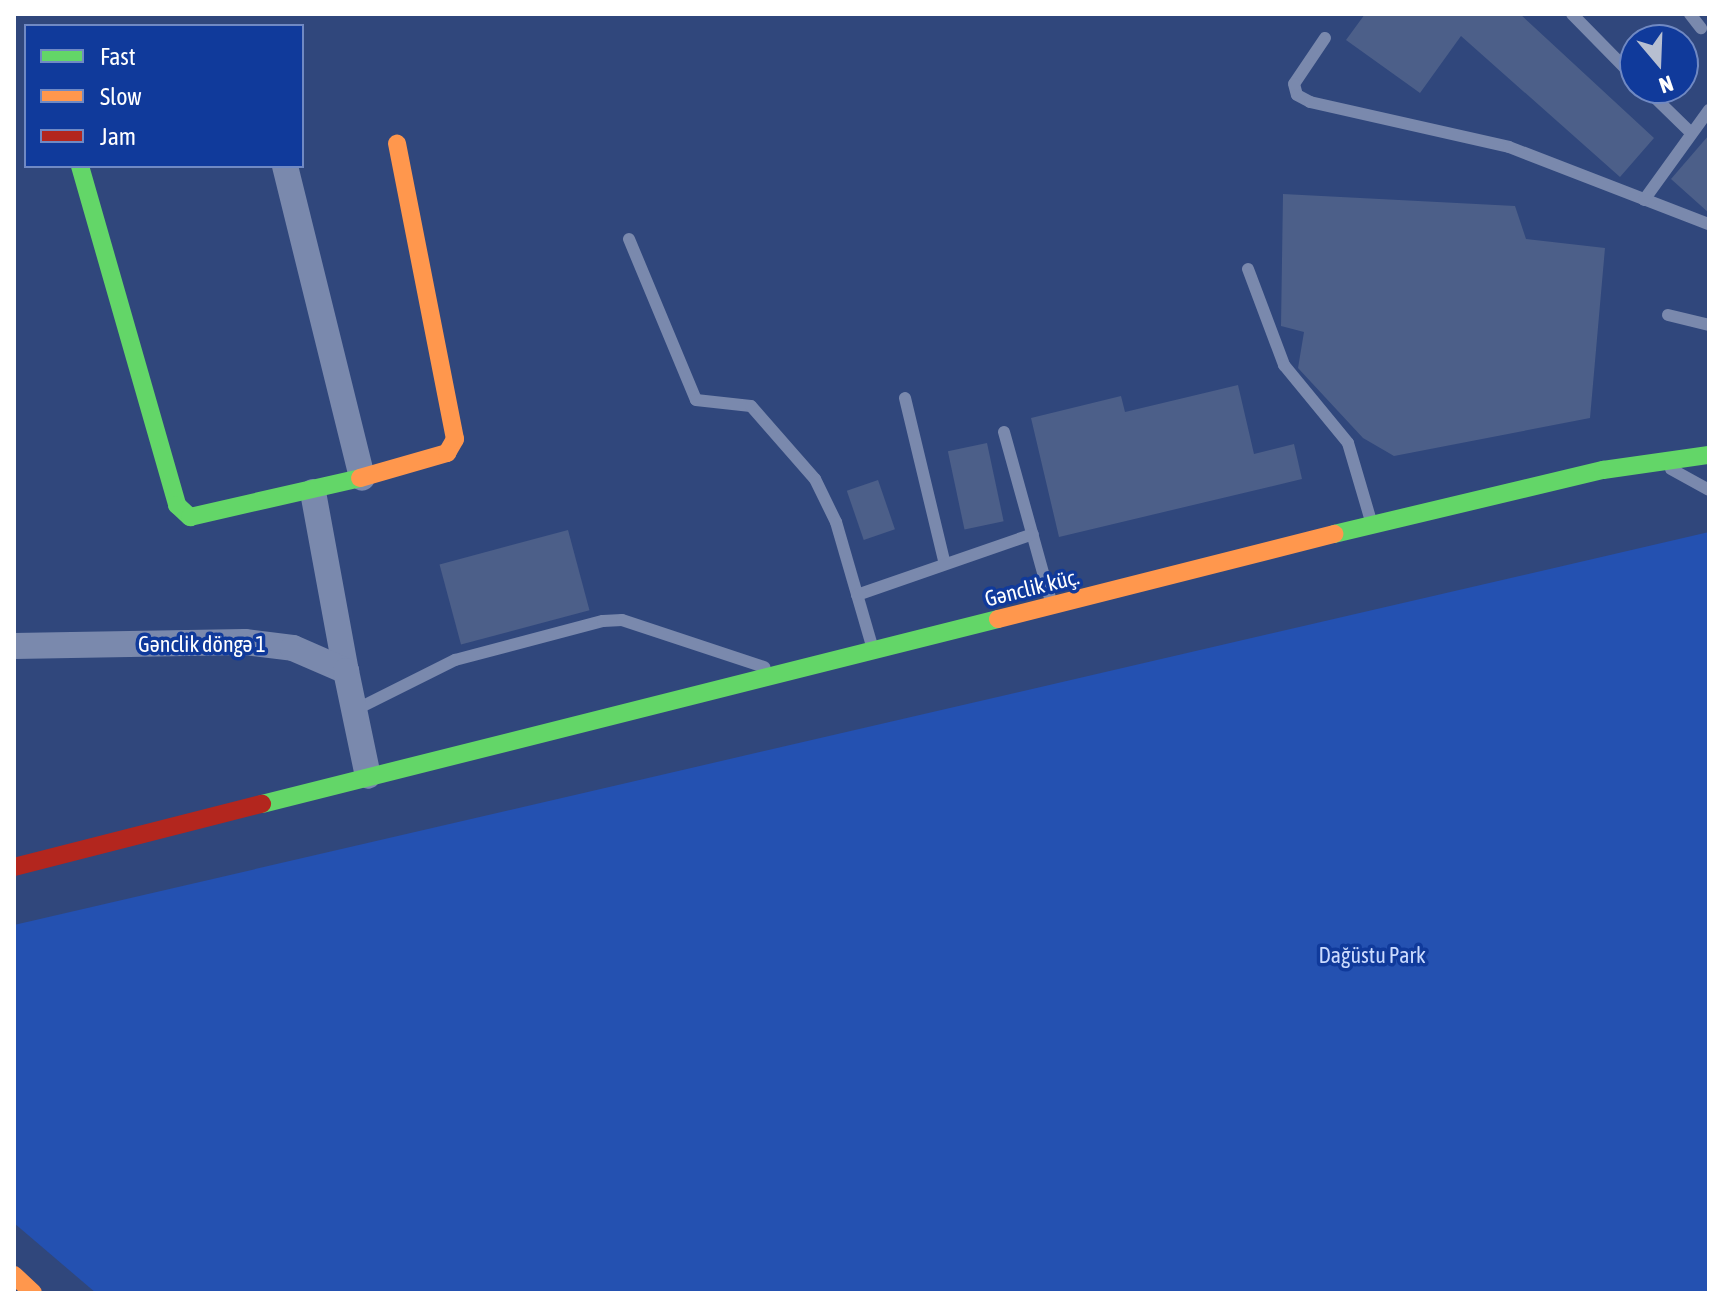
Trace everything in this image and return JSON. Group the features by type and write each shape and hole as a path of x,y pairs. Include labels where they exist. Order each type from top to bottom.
{"main road":[{"path":"81,168 177,505 190,517 313,492 447,453 455,439 397,144"},
{"name":"Gənclik küç.","path":"14,870 52,857 368,776 789,675 1372,524 1657,462 1709,455"},
{"path":"14,1275 33,1293"}],"street":[{"path":"285,168 362,478"},
{"path":"313,492 368,776"},
{"name":"Gənclik döngə 1","path":"15,640 245,642 293,648 346,671"}],"lane":[{"path":"1572,14 1619,62"},
{"path":"1690,14 1701,28"},
{"path":"1325,38 1294,84 1297,95 1310,102 1509,147 1709,224"},
{"path":"1661,104 1689,131"},
{"path":"1644,200 1689,131 1709,110"},
{"path":"629,239 696,400 751,406 815,479 874,652"},
{"path":"1248,269 1284,365 1348,443 1372,524"},
{"path":"1668,315 1709,325"},
{"path":"905,398 944,560"},
{"path":"1004,432 1053,608"},
{"path":"1657,462 1709,490"},
{"path":"857,595 944,560 1033,534"},
{"path":"355,710 455,660 603,621 622,620 789,675"}],"green space":[{"name":"Dağüstu Park","path":"1709,532 1709,1293 96,1293 14,1223 14,925"}],"building":[{"path":"1365,14 1520,14 1654,138 1620,177 1461,36 1420,93 1346,40"},
{"path":"1709,135 1709,213 1671,179"},
{"path":"1283,194 1515,206 1526,239 1605,248 1590,418 1394,456 1363,438 1298,368 1304,332 1281,326"},
{"path":"1238,385 1254,454 1294,444 1302,479 1059,537 1031,418 1121,396 1125,412"},
{"path":"987,443 1004,521 965,530 948,451"},
{"path":"878,480 895,529 864,540 847,491"},
{"path":"568,530 589,610 461,645 440,564"}],"traffic: fast":[{"path":"81,168 177,505 190,517 360,478"},
{"path":"1334,534 1603,470 1709,455"},
{"path":"262,804 998,619"}],"traffic: slow":[{"path":"360,478 447,453 455,439 397,144"},
{"path":"998,619 1334,534"},
{"path":"14,1275 33,1293"}],"traffic: jam":[{"path":"14,867 262,804"}]}
